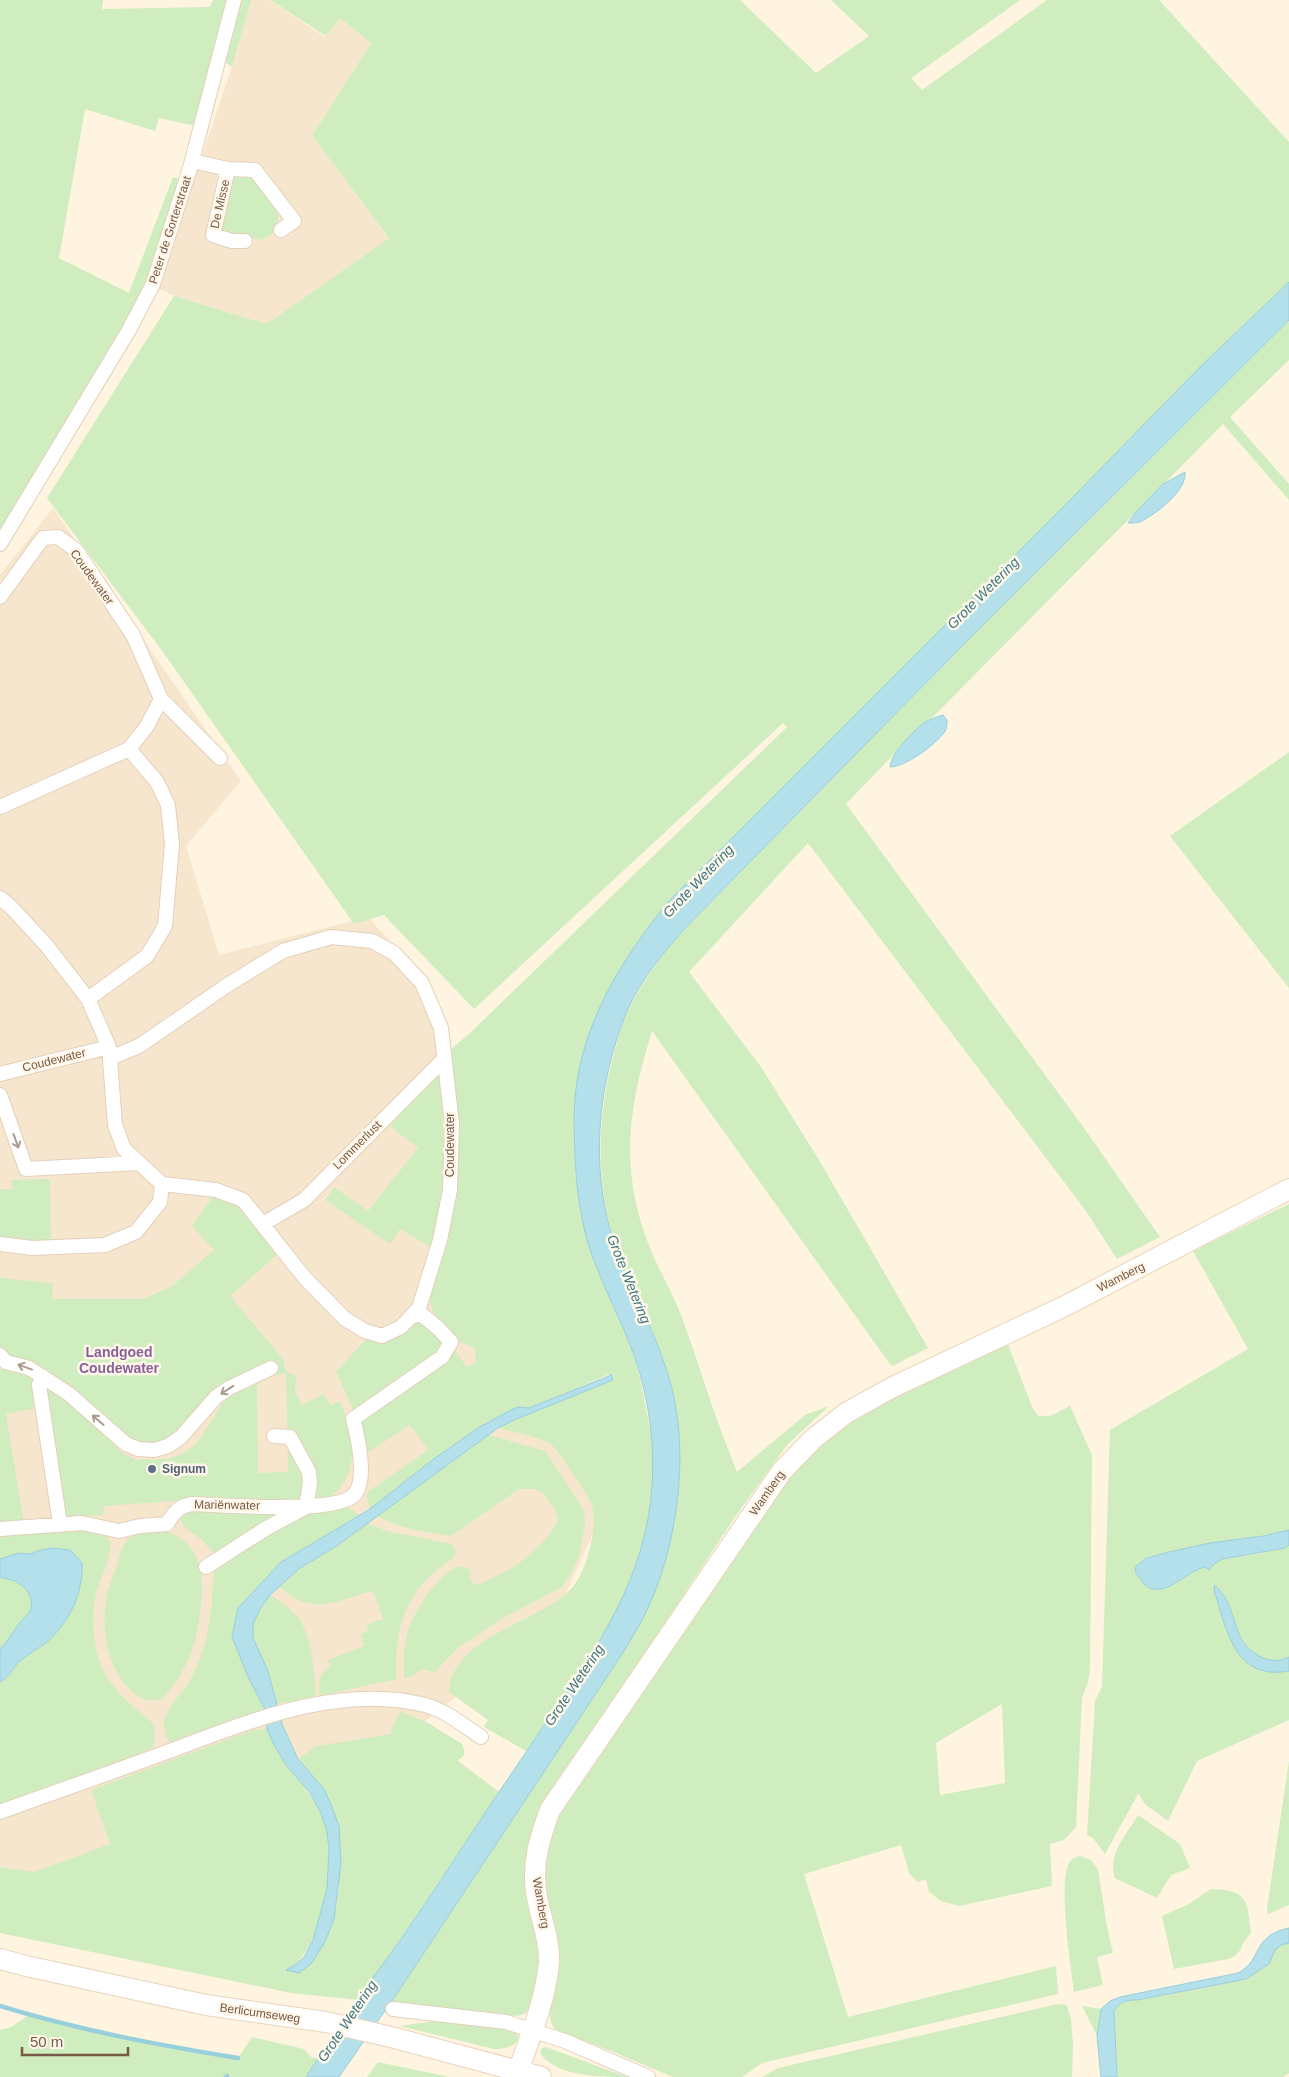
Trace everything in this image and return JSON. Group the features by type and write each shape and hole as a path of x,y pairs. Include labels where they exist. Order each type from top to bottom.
{"street":[{"name":"Peter de Gorterstraat","path":"0,544 141,308 153,284 192,161 234,0"},
{"name":"De Misse","path":"192,161 228,169 255,170 294,221 281,230"},
{"name":"De Misse","path":"228,169 213,235 232,241 245,241"},
{"name":"Coudewater","path":"0,597 43,538 58,537 76,550 133,636 162,699 220,758"},
{"path":"0,807 129,749 147,726 162,699"},
{"path":"88,999 147,956 165,926 172,844 168,805 157,782 129,749"},
{"path":"0,898 11,907 47,946 88,999 110,1052 115,1125 124,1149 162,1184 160,1202 136,1232 105,1245 32,1248 0,1244"},
{"name":"Coudewater","path":"0,1074 139,1046 226,986 283,951 331,937 372,942 394,953 422,983 441,1028 452,1124 450,1190 440,1240 419,1308 400,1327 382,1336 365,1331 345,1319 304,1277 243,1200 216,1190 162,1184"},
{"name":"Lommerlust","path":"263,1224 304,1200 444,1058"},
{"path":"0,1095 26,1169 139,1163"},
{"name":"Wamberg","path":"518,2072 546,1982 549,1961 548,1944 536,1892 535,1862 541,1835 550,1810 782,1471 813,1438 846,1413 893,1387 1065,1306 1289,1189"},
{"name":"Mariënwater","path":"0,1529 82,1523 119,1531 140,1526 167,1524 182,1506 192,1504 306,1508 347,1500 354,1496 358,1488 360,1442 353,1419 442,1357 451,1342 421,1314 410,1317"},
{"path":"2,1360 29,1368 69,1394 126,1444 138,1449 154,1450 168,1446 181,1437 216,1397 229,1388 271,1368"},
{"path":"42,1376 39,1385 60,1524"},
{"path":"206,1567 265,1529 306,1508 310,1483 309,1472 290,1437 274,1436"},
{"path":"0,1812 254,1720 317,1704 344,1701 399,1701 427,1705 481,1737"},
{"name":"Berlicumseweg","path":"0,1959 206,2005 326,2022 518,2072"},
{"path":"393,2009 506,2022 565,2041 648,2077"},
{"path":"518,2072 541,2077"}],"shaded area":[{"path":"251,0 269,0 325,37 340,18 371,43 312,136 389,238 267,324 174,296 157,288 232,67"},
{"path":"53,508 241,781 186,846 219,955 368,917 412,966 467,1101 534,1105 598,1523 556,1615 374,1763 0,1892 0,575"}],"green space":[{"path":"0,0 103,0 102,9 210,7 213,0 230,0 197,124 191,125 159,118 155,131 85,109 59,258 129,293 173,177 182,180 141,299 0,535"},
{"path":"240,0 251,0 232,67 224,61"},
{"path":"270,0 740,0 816,73 869,36 831,0 1020,0 911,78 922,90 1047,0 1159,0 1289,142 1289,282 1203,364 1072,498 668,902 577,1082 574,1126 575,1169 580,1212 592,1257 634,1355 641,1383 652,1439 653,1473 651,1503 644,1537 634,1570 619,1606 603,1637 526,1751 484,1727 488,1720 449,1692 454,1673 465,1657 481,1644 557,1600 572,1588 582,1572 588,1555 594,1526 594,1513 586,1493 566,1463 549,1443 498,1428 613,1380 610,1374 529,1408 518,1407 478,1428 431,1461 370,1509 366,1495 369,1491 428,1450 410,1425 367,1453 357,1418 336,1372 367,1338 419,1318 456,1352 467,1367 476,1362 475,1348 456,1340 442,1327 432,1308 430,1296 444,1241 448,1052 787,727 783,723 474,1009 384,915 354,924 163,652 47,498 174,296 267,324 389,238 312,136 371,43 340,18 326,36"},
{"path":"233,174 247,176 258,182 274,204 278,215 277,226 272,234 261,240 223,232 220,228"},
{"path":"1289,320 1289,360 1230,417 1289,484 1289,500 1223,424 930,720 924,723 846,804 1084,1128 1160,1237 1117,1259 1086,1211 808,843 689,972 761,1067 819,1160 928,1348 892,1366 652,1031 643,1060 632,1116 630,1142 631,1169 635,1196 652,1253 681,1315 737,1472 805,1415 829,1406 787,1445 735,1517 557,1786 535,1824 529,1842 529,1868 541,1930 539,2001 524,2014 516,2016 291,1993 0,1933 0,1867 34,1872 110,1844 91,1790 253,1730 267,1729 281,1757 319,1809 329,1846 327,1890 322,1913 306,1951 295,1965 299,1972 325,1942 334,1919 339,1887 324,1789 298,1759 317,1746 390,1734 400,1711 428,1723 462,1744 464,1755 458,1761 499,1792 369,1984 400,1989 660,1577 671,1536 678,1495 680,1452 676,1409 670,1380 655,1337 618,1254 610,1229 602,1179 601,1129 604,1104 614,1053 627,1012 656,964 689,924 963,645"},
{"path":"1289,752 1289,988 1170,836"},
{"path":"439,1071 446,1166 439,1222 432,1248 400,1229 390,1244 325,1200 334,1187 368,1211 418,1148 390,1126"},
{"path":"50,1179 51,1242 0,1239 0,1189 13,1189 11,1180"},
{"path":"214,1195 233,1202 279,1253 230,1296 283,1359 286,1372 296,1376 295,1391 302,1405 324,1394 331,1406 340,1401 351,1438 351,1463 348,1474 342,1485 332,1495 321,1500 306,1503 267,1504 196,1500 173,1501 105,1506 102,1515 64,1517 43,1384 68,1401 124,1454 137,1460 167,1459 182,1454 197,1443 225,1399 164,1441 150,1445 140,1444 127,1439 15,1358 0,1352 0,1278 53,1283 52,1299 143,1299 172,1286 214,1250 192,1226","holes":["269,1363 276,1376 286,1373 288,1472 258,1473 257,1382 244,1384"]},
{"path":"1289,1204 1289,1530 1169,1552 1147,1558 1136,1565 1155,1589 1177,1583 1198,1569 1213,1565 1222,1559 1285,1548 1289,1545 1289,1657 1269,1660 1254,1653 1247,1647 1242,1641 1227,1601 1215,1586 1227,1633 1276,1673 1289,1671 1289,1720 1197,1761 1168,1821 1146,1805 1138,1794 1105,1854 1093,1838 1087,1835 1095,1701 1102,1687 1110,1430 1248,1349 1193,1251"},
{"path":"1006,1339 1032,1407 1038,1416 1050,1416 1070,1406 1092,1455 1090,1669 1088,1682 1082,1698 1076,1827 1064,1840 1050,1844 1052,1886 959,1906 941,1901 929,1892 926,1879 918,1882 909,1873 901,1845 804,1874 848,2017 1056,1966 1058,1994 762,2063 742,2077 673,2077 556,2030 552,2024 550,2011 556,1975 553,1947 542,1892 543,1857 560,1809 788,1470 839,1423","holes":["1002,1704 1005,1783 940,1795 936,1743"]},
{"path":"12,1368 35,1377 37,1408 6,1414 24,1523 0,1526 0,1369"},
{"path":"489,1435 545,1451 584,1510 585,1525 579,1556 572,1572 562,1587 501,1619 460,1645 435,1672 423,1669 412,1676 404,1678 406,1636 425,1599 443,1576 453,1569 462,1567 471,1571 470,1578 472,1583 478,1585 490,1580 513,1567 534,1551 543,1542 558,1520 555,1509 544,1494 535,1489 519,1489 451,1536 404,1527 377,1516"},
{"path":"343,1504 359,1515 281,1562 238,1608 232,1637 249,1679 265,1709 169,1742 164,1723 166,1715 193,1675 201,1658 206,1640 215,1571 263,1537 317,1509"},
{"path":"186,1510 291,1510 214,1554 201,1539 184,1527 181,1519"},
{"path":"366,1523 387,1531 451,1544 455,1549 455,1556 422,1584 408,1606 403,1617 396,1653 396,1679 319,1696 323,1672 330,1667 328,1660 364,1646 361,1634 368,1631 366,1625 383,1619 373,1591 328,1604 310,1604 298,1600 278,1586 300,1568 338,1545"},
{"path":"157,1529 182,1539 190,1547 200,1567 202,1591 197,1631 185,1667 162,1699 147,1701 135,1694 117,1672 107,1644 105,1614 108,1592 126,1542 138,1533"},
{"path":"93,1531 106,1536 110,1546 110,1553 96,1593 94,1606 93,1626 100,1664 112,1684 127,1701 153,1723 155,1737 153,1748 0,1805 0,1682 14,1670 19,1661 46,1643 77,1598 82,1575 82,1563 37,1551 0,1559 0,1536"},
{"path":"0,1577 15,1581 27,1590 31,1599 31,1608 0,1649"},
{"path":"270,1595 292,1611 306,1632 312,1653 316,1696 277,1704 268,1671 253,1638 253,1624 260,1609"},
{"path":"1289,1761 1289,1905 1268,1914 1267,1909"},
{"path":"1138,1815 1180,1844 1190,1868 1171,1875 1157,1898 1115,1878 1113,1869 1116,1853"},
{"path":"1080,1856 1091,1860 1098,1870 1113,1953 1097,1957 1103,1985 1074,1992 1066,1924 1065,1886 1066,1871 1070,1861"},
{"path":"1211,1889 1232,1892 1243,1899 1248,1912 1251,1933 1235,1956 1174,1969 1162,1916 1189,1904"},
{"path":"1289,1943 1289,2073 1283,2077 1117,2077 1114,2010 1121,2003 1246,1979 1269,1964 1275,1950 1281,1945"},
{"path":"1058,2004 1067,2005 1071,2020 1073,2045 1072,2077 762,2077 778,2068"},
{"path":"1082,2006 1101,2009 1097,2036"},
{"path":"29,2015 165,2046 238,2058 252,2037 304,2049 311,2057 318,2059 306,2077 0,2077 0,2030 11,2027"},
{"path":"449,2019 474,2021 517,2032 517,2041 512,2046 494,2049 400,2026"},
{"path":"546,2047 627,2077 593,2076 557,2067 540,2053 542,2048"},
{"path":"378,2062 449,2077 367,2077"}],"water":[{"name":"Grote Wetering","path":"1289,282 1289,320 963,645 689,924 655,964 640,986 628,1009 617,1038 609,1069 603,1100 600,1164 609,1226 619,1256 666,1368 676,1409 680,1460 679,1487 676,1514 664,1566 645,1614 624,1651 400,1989 339,2077 306,2077 350,2009 397,1944 593,1651 623,1596 635,1567 644,1537 649,1515 653,1469 650,1423 646,1400 634,1355 598,1270 585,1233 578,1194 576,1168 574,1118 577,1082 582,1057 590,1033 610,986 637,942 668,902 1072,498 1203,364"},
{"path":"1185,472 1181,487 1162,508 1140,522 1128,523 1163,484"},
{"path":"943,715 947,720 946,729 935,743 912,759 890,767 898,750 914,731 926,722"},
{"path":"611,1374 613,1380 498,1428 338,1545 300,1568 270,1595 260,1609 253,1624 253,1638 268,1671 282,1724 298,1759 324,1789 339,1826 341,1863 334,1919 325,1942 311,1964 299,1973 286,1970 304,1957 313,1940 327,1889 329,1847 326,1828 320,1811 310,1793 286,1765 267,1729 265,1709 249,1679 232,1637 238,1608 281,1562 370,1509 431,1461 478,1428 518,1407 529,1408"},
{"path":"1289,1530 1289,1545 1285,1548 1222,1559 1209,1570 1205,1567 1198,1569 1167,1587 1151,1589 1144,1584 1135,1571 1136,1566 1147,1558 1169,1552"},
{"path":"52,1548 70,1550 82,1563 80,1585 74,1606 55,1634 21,1660 7,1677 0,1682 0,1649 29,1613 31,1599 27,1590 15,1581 0,1577 0,1559 19,1553 31,1554"},
{"path":"1215,1585 1227,1601 1242,1641 1247,1647 1254,1653 1270,1660 1289,1657 1289,1671 1271,1672 1256,1668 1245,1660 1236,1649 1223,1621 1214,1590"},
{"path":"1289,1928 1289,1943 1281,1945 1275,1950 1269,1964 1246,1979 1121,2003 1114,2011 1117,2077 1101,2077 1097,2036 1101,2009 1110,2001 1120,1997 1238,1973 1251,1962 1263,1942 1277,1932"}],"waterway":[{"path":"0,2006 29,2015 118,2036 238,2058"}],"place":[{"name":"Signum","path":"152,1469"}],"district":[{"name":"Landgoed Coudewater","path":"119,1360"}]}
